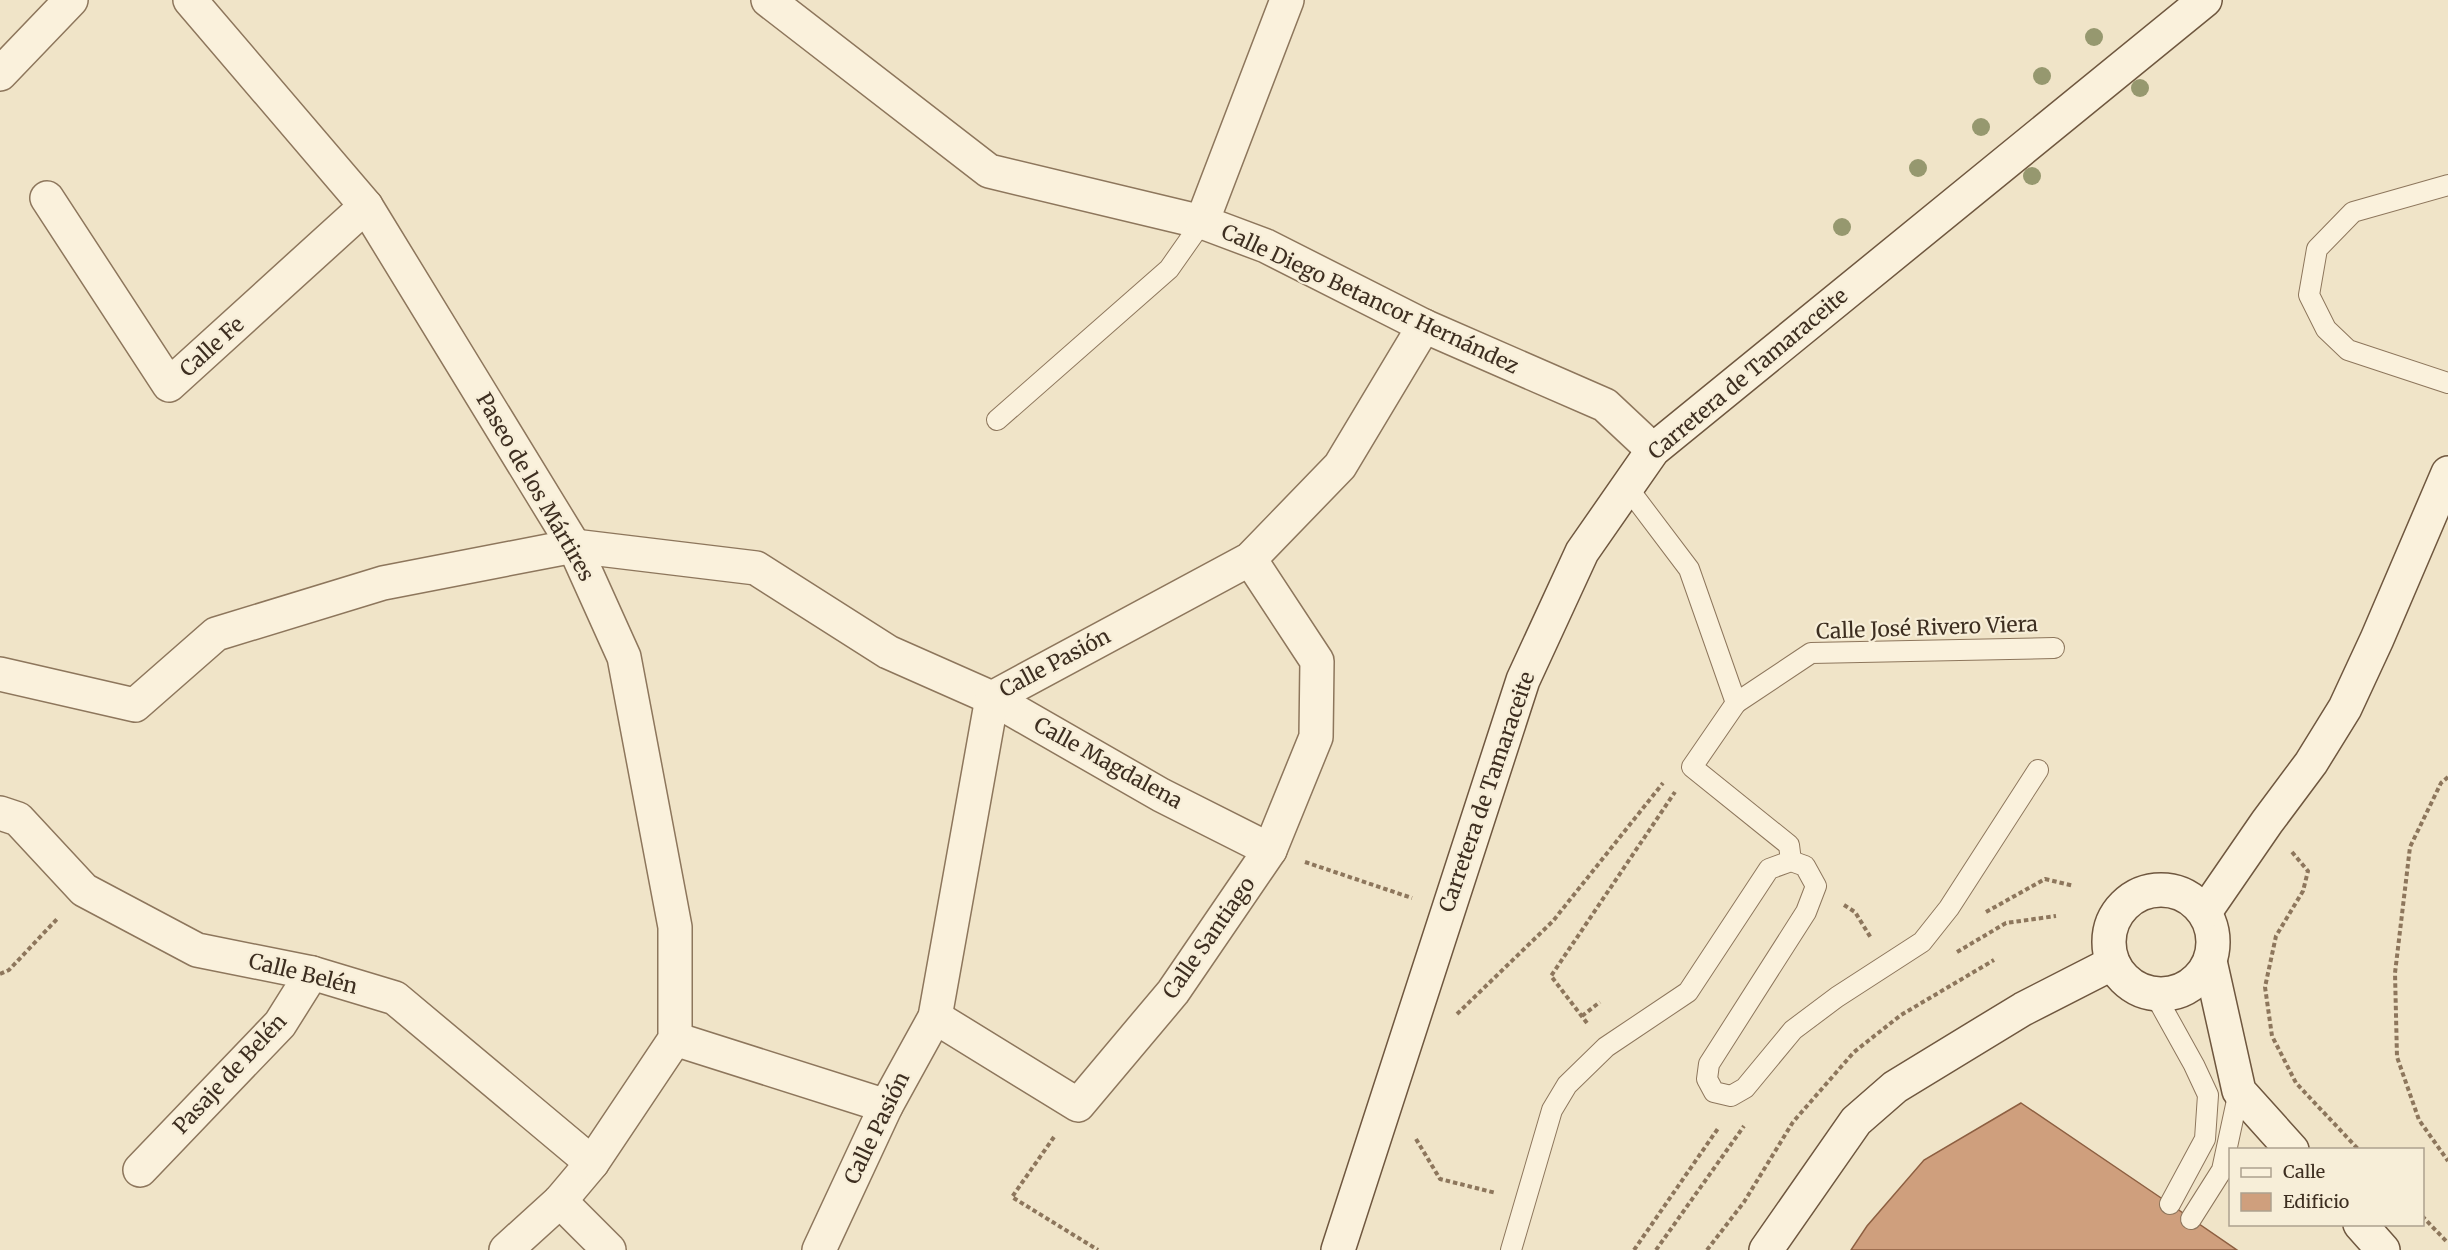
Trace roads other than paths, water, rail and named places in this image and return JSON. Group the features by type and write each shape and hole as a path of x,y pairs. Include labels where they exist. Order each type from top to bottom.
{"street":[{"path":"0,75 71,0"},
{"name":"Paseo de los Mártires","path":"190,0 366,206 574,546 624,657 675,927 675,1039"},
{"name":"Calle Diego Betancor Hernández","path":"768,0 989,171 1202,222 1266,246 1424,326 1605,405 1653,450"},
{"path":"1202,222 1287,0"},
{"name":"Carretera de Tamaraceite","path":"1338,1250 1523,680 1582,552 1627,487 1653,450 2205,0"},
{"name":"Calle Fe","path":"47,198 169,386 366,206"},
{"name":"Calle Pasión","path":"819,1250 886,1106 935,1017 992,698 1250,559 1340,466 1424,326"},
{"path":"2205,912 2311,763 2345,708 2378,639 2448,472"},
{"name":"Calle Magdalena","path":"0,675 135,705 216,634 383,583 574,546 756,568 888,652 992,698 1161,795 1270,850"},
{"name":"Calle Santiago","path":"935,1017 1077,1105 1173,992 1270,850 1316,738 1317,661 1250,559"},
{"name":"Calle Belén","path":"0,813 18,819 84,890 197,950 312,973 395,998 592,1163"},
{"path":"2161,889 2178,891 2193,899 2205,912 2212,928 2214,945 2210,961 2201,975 2188,987 2172,993 2154,993 2137,989 2123,978 2113,963 2109,947 2110,929 2117,913 2128,900 2144,892 2161,889"},
{"path":"2210,961 2239,1091 2291,1148"},
{"path":"1766,1250 1856,1121 1895,1087 2023,1009 2113,963"},
{"name":"Pasaje de Belén","path":"140,1170 280,1024 312,973"},
{"path":"506,1250 560,1201 592,1163 675,1039 886,1106"},
{"path":"560,1201 609,1250"},
{"path":"2362,1226 2383,1250"}],"lane":[{"path":"2448,185 2353,212 2317,249 2309,295 2326,330 2348,350 2448,383"},
{"path":"997,420 1169,269 1202,222"},
{"path":"1627,487 1689,569 1736,703 1692,767 1789,845 1791,861"},
{"name":"Calle José Rivero Viera","path":"1736,703 1811,653 2054,648"},
{"path":"1511,1250 1552,1110 1567,1084 1606,1047 1688,993 1769,869 1791,861 1805,866 1816,886 1806,912 1709,1064 1707,1079 1714,1092 1731,1096 1744,1088 1792,1030 1837,997 1922,942 1949,908 2038,770"},
{"path":"2154,993 2208,1095 2205,1139 2170,1204"},
{"path":"2192,1219 2222,1170 2239,1091"}]}
